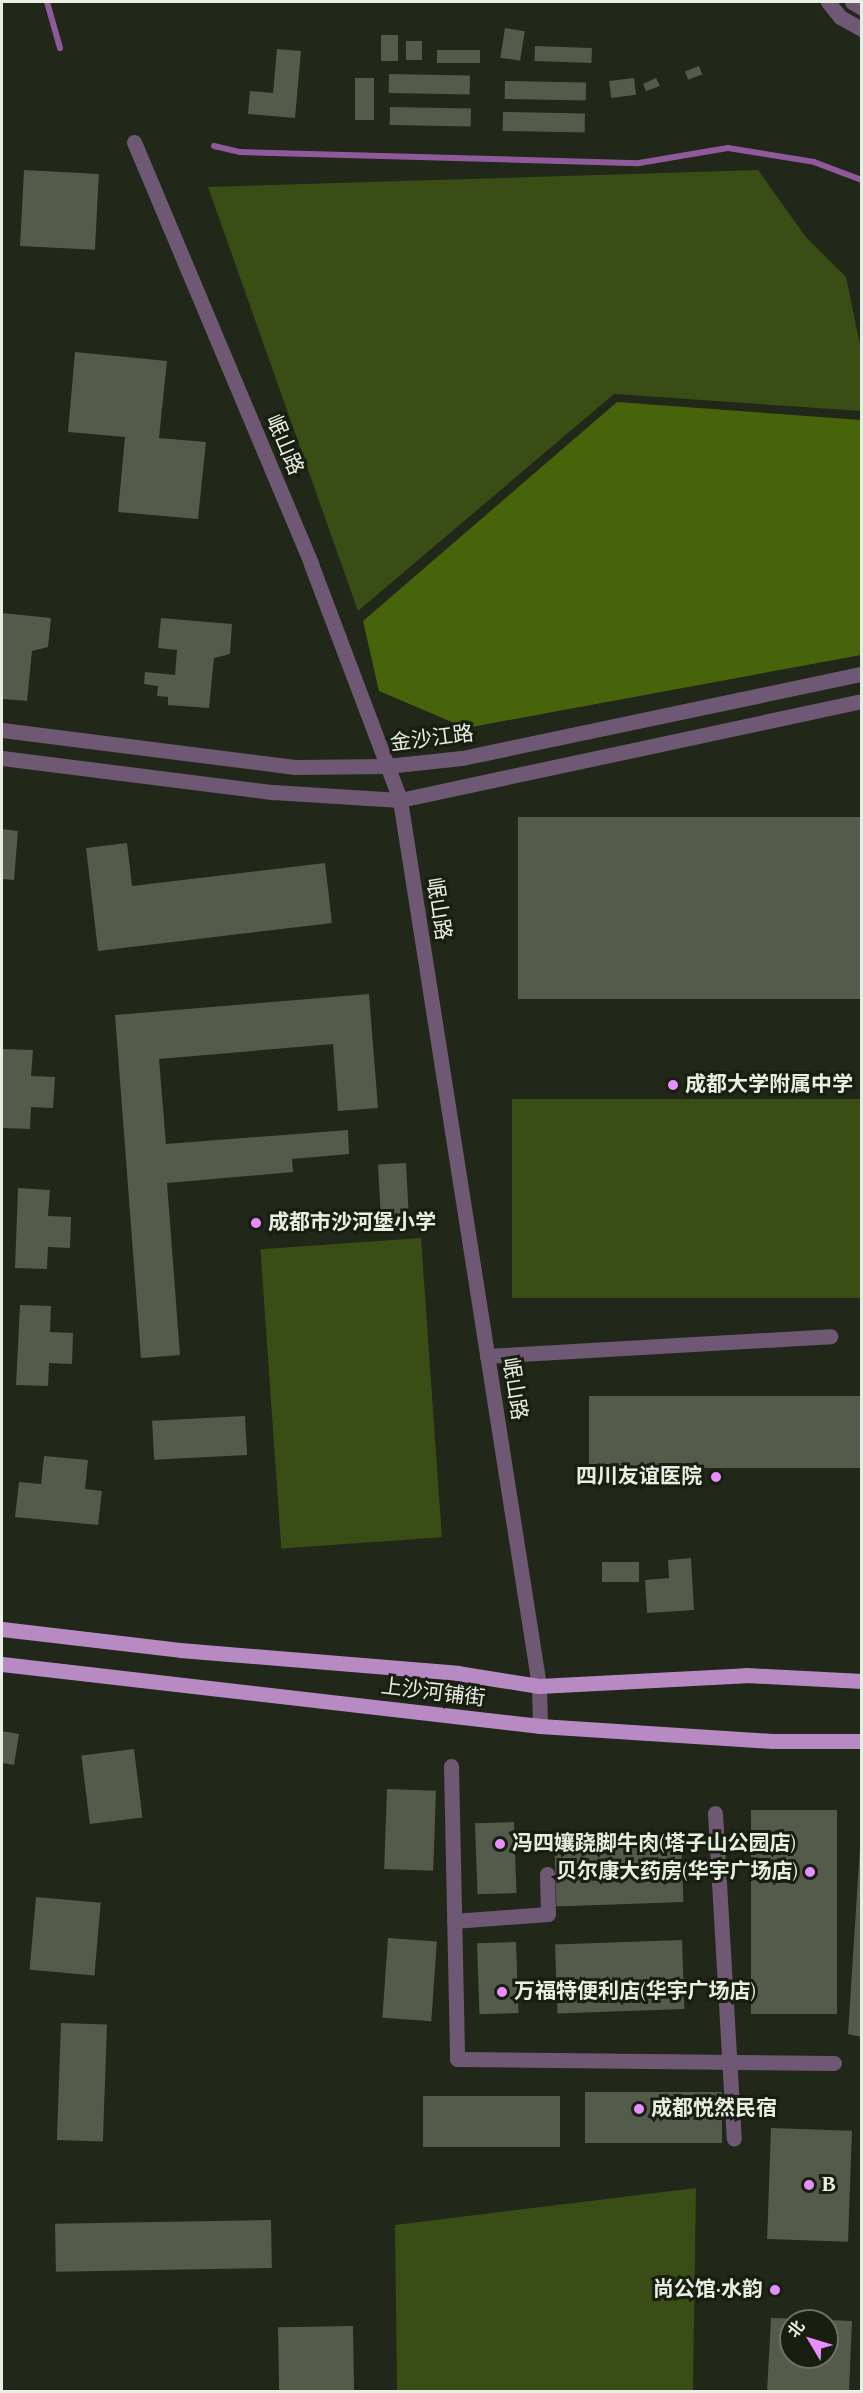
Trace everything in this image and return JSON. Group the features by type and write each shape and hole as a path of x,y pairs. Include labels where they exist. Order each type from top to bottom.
{"main road":[{"name":"上沙河铺街","path":"2,1629 180,1650 457,1673 539,1686 746,1674 861,1681"},
{"name":"上沙河铺街","path":"2,1664 540,1726 773,1741 861,1741"}],"street":[{"path":"828,2 840,17 861,29"},
{"path":"852,2 861,8"},
{"name":"岷山路","path":"134,142 311,564 400,800 539,1686 540,1726"},
{"name":"金沙江路","path":"2,730 295,767 387,766 462,758 861,674"},
{"path":"2,758 273,792 400,800 861,701"},
{"path":"487,1356 830,1336"},
{"path":"451,1766 457,2059 729,2064 834,2063"},
{"path":"715,1813 734,2138"},
{"path":"454,1921 548,1914 547,1874"}],"green space":[{"path":"758,170 805,236 846,277 861,349 861,411 614,394 358,611 208,187"},
{"path":"617,402 861,420 861,655 466,728 379,691 363,621"},
{"path":"512,1099 861,1099 861,1298 512,1298"},
{"path":"421,1238 442,1537 281,1549 260,1249"},
{"path":"696,2188 693,2391 397,2391 395,2225"}],"building":[{"path":"505,28 525,31 520,61 500,58"},
{"path":"381,35 398,35 398,61 381,61"},
{"path":"406,41 422,41 422,60 406,60"},
{"path":"535,46 592,48 591,63 534,61"},
{"path":"277,49 301,51 295,118 248,114 250,91 273,93"},
{"path":"437,50 480,50 480,63 437,63"},
{"path":"699,66 702,74 688,80 685,71"},
{"path":"389,74 470,75 470,94 389,93"},
{"path":"355,78 374,78 374,120 355,120"},
{"path":"634,78 636,95 611,98 609,81"},
{"path":"656,78 660,86 646,91 643,84"},
{"path":"505,81 586,82 586,100 505,99"},
{"path":"390,107 471,108 471,126 390,125"},
{"path":"503,112 585,113 585,132 503,131"},
{"path":"24,170 99,174 95,250 20,246"},
{"path":"75,352 167,361 159,438 206,442 198,519 118,512 125,437 68,432"},
{"path":"2,613 51,618 48,647 32,651 27,701 2,699"},
{"path":"161,618 232,624 230,654 214,658 209,708 168,705 168,697 157,696 158,686 144,684 145,672 175,675 177,650 158,648"},
{"path":"518,817 862,817 862,999 518,999"},
{"path":"2,829 18,831 14,880 2,879"},
{"path":"127,843 132,886 325,863 332,923 98,951 86,848"},
{"path":"369,994 378,1108 338,1111 333,1044 159,1059 166,1144 348,1130 349,1154 292,1159 293,1172 167,1183 180,1355 141,1358 115,1015"},
{"path":"2,1049 33,1050 31,1076 55,1077 53,1108 31,1107 30,1129 2,1128"},
{"path":"406,1163 409,1223 381,1224 378,1164"},
{"path":"18,1188 50,1190 48,1216 71,1217 70,1248 48,1247 47,1269 15,1268"},
{"path":"20,1305 51,1306 50,1332 73,1333 72,1364 49,1363 48,1386 16,1385"},
{"path":"589,1396 862,1396 862,1468 589,1468"},
{"path":"245,1416 247,1455 154,1460 152,1421"},
{"path":"44,1456 88,1460 85,1489 102,1491 98,1525 15,1517 19,1482 41,1484"},
{"path":"691,1558 694,1610 647,1613 645,1580 669,1578 668,1560"},
{"path":"602,1562 639,1562 639,1582 602,1582"},
{"path":"2,1731 19,1734 14,1765 2,1763"},
{"path":"134,1749 142,1817 90,1824 81,1755"},
{"path":"387,1789 436,1791 433,1871 384,1869"},
{"path":"751,1810 837,1810 837,2014 751,2014"},
{"path":"514,1822 516,1893 478,1894 475,1823"},
{"path":"681,1833 683,1902 556,1906 554,1837"},
{"path":"860,1847 862,1847 862,2037 848,2034"},
{"path":"36,1897 101,1903 94,1975 30,1970"},
{"path":"388,1938 437,1941 431,2021 382,2018"},
{"path":"682,1940 684,2009 557,2013 555,1944"},
{"path":"516,1942 518,2013 480,2014 477,1943"},
{"path":"61,2023 107,2025 103,2142 57,2140"},
{"path":"585,2092 722,2092 722,2143 585,2143"},
{"path":"423,2096 560,2096 560,2147 423,2147"},
{"name":"B","path":"771,2128 852,2131 848,2242 767,2239"},
{"path":"271,2220 272,2268 56,2272 55,2224"},
{"path":"771,2318 779,2318 779,2369 839,2369 839,2320 852,2321 849,2392 767,2392"},
{"path":"353,2326 354,2392 279,2392 278,2327"}],"waterway":[{"path":"47,2 60,48"},
{"path":"214,146 240,152 639,163 728,148 814,162 862,180"}],"place":[{"name":"成都大学附属中学","path":"673,1085"},
{"name":"成都市沙河堡小学","path":"256,1223"},
{"name":"四川友谊医院","path":"716,1477"},
{"name":"冯四孃跷脚牛肉(塔子山公园店)","path":"500,1844"},
{"name":"贝尔康大药房(华宇广场店)","path":"810,1872"},
{"name":"万福特便利店(华宇广场店)","path":"502,1992"},
{"name":"成都悦然民宿","path":"639,2109"},
{"name":"B","path":"809,2185"},
{"name":"尚公馆·水韵","path":"775,2290"}]}
